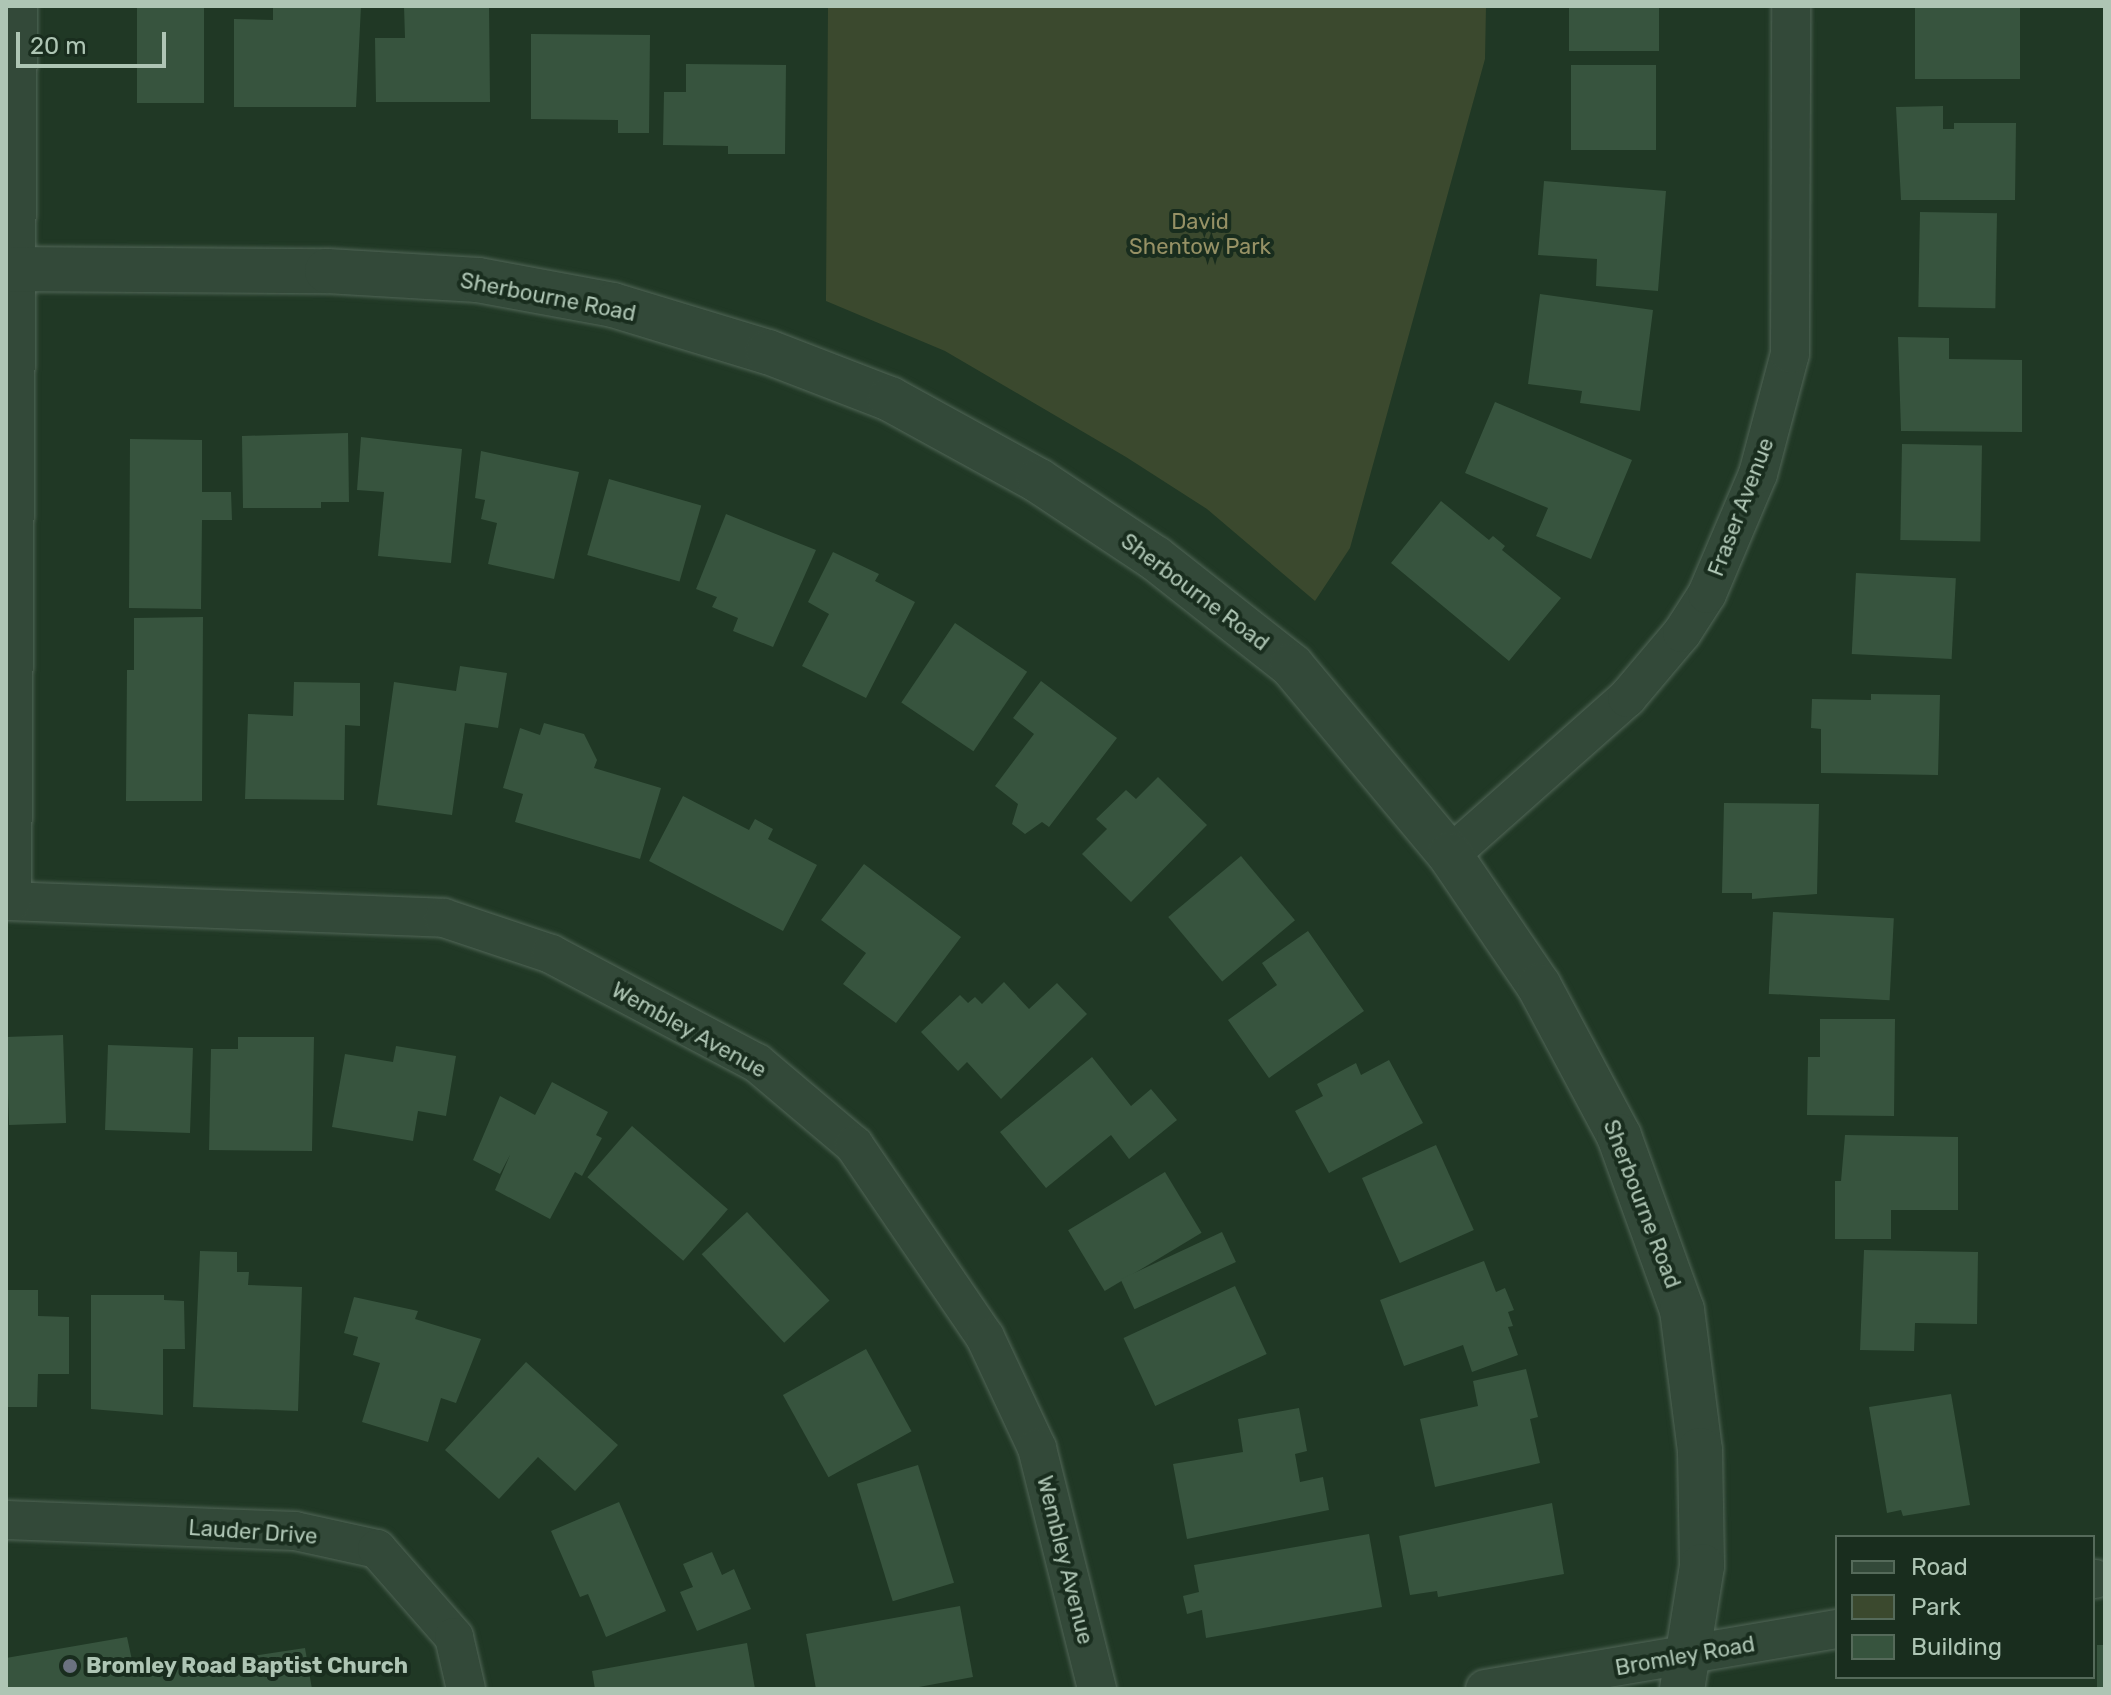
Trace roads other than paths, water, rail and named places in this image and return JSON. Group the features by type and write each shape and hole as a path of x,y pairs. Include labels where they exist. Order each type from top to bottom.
{"street":[{"path":"9,901 11,269 18,6"},
{"name":"Fraser Avenue","path":"1450,855 1627,698 1682,633 1707,594 1758,474 1790,354 1791,6"},
{"name":"Sherbourne Road","path":"11,269 327,271 478,280 613,305 768,352 890,399 1039,481 1155,558 1292,666 1450,855 1539,986 1619,1136 1682,1310 1700,1450 1702,1537 1684,1672"},
{"name":"Wembley Avenue","path":"9,901 444,918 551,954 757,1063 854,1145 985,1337 1037,1448 1097,1689"},
{"name":"Lauder Drive","path":"6,1520 295,1531 377,1549 454,1637 466,1689"},
{"name":"Bromley Road","path":"1485,1689 1684,1672 1835,1630"}],"place":[{"name":"Bromley Road Baptist Church","path":"70,1666"}],"park label":[{"name":"David Shentow Park","path":"1200,234"}]}
